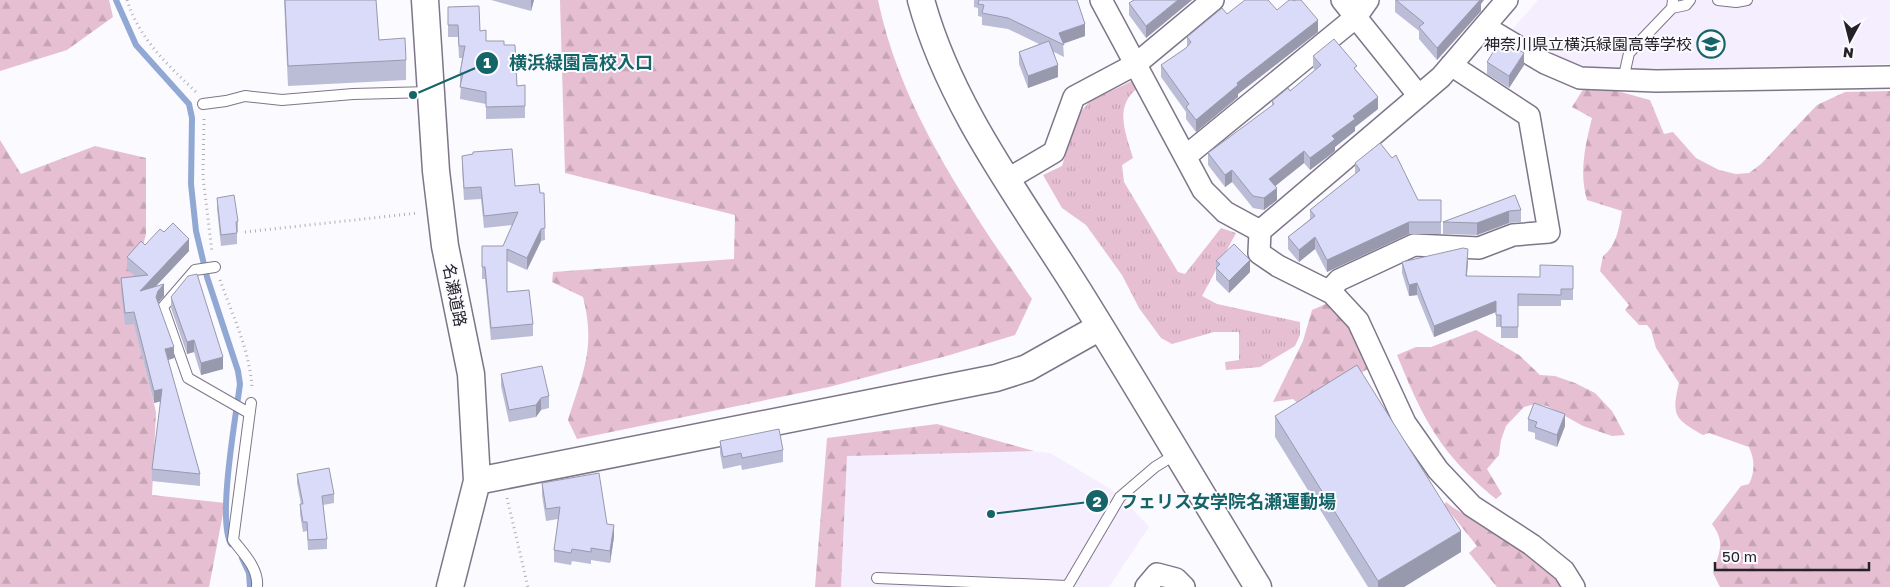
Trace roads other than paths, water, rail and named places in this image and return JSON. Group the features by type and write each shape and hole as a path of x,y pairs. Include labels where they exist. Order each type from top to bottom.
{"street":[{"name":"名瀬道路","path":"425,0 440,211 471,374 477,481 450,587"},
{"path":"921,0 946,71 975,126 1258,587"},
{"path":"1101,0 1203,190 1226,212 1260,231"},
{"path":"1008,179 1054,152 1074,97 1136,64 1213,0"},
{"path":"1342,0 1418,96"},
{"path":"1186,156 1356,17 1368,0"},
{"path":"1507,0 1451,65 1418,96 1260,231 1260,253 1278,266 1329,291 1358,321 1405,423 1438,470 1472,506 1532,545 1564,571 1574,587"},
{"path":"1485,27 1545,63 1580,78 1623,80 1820,79 1890,76"},
{"path":"1329,291 1339,280 1414,245 1479,248 1513,235 1550,232 1529,116 1451,65"},
{"path":"477,481 996,378 1027,368 1100,327"},
{"path":"1146,587 1157,574 1176,579 1184,587"}],"lane":[{"path":"1623,80 1630,53 1673,4 1686,5 1690,0"},
{"path":"1718,0 1736,2 1747,0"},
{"path":"203,104 245,96 282,100 353,94 431,92"},
{"path":"212,267 195,270 163,307 188,378 231,402 250,408 233,540 249,560 258,578 257,587"},
{"path":"876,578 1067,586 1120,497 1155,467 1176,454"}],"waterway":[{"path":"116,0 136,45 189,104 192,118 191,184 196,231 207,277 238,371 240,384 227,491 227,532 231,544"},
{"path":"242,558 249,573 250,587"}],"place":[{"name":"神奈川県立横浜緑園高等学校","path":"1711,44"},
{"name":"横浜緑園高校入口","path":"413,95"},
{"name":"フェリス女学院名瀬運動場","path":"991,514"}]}
